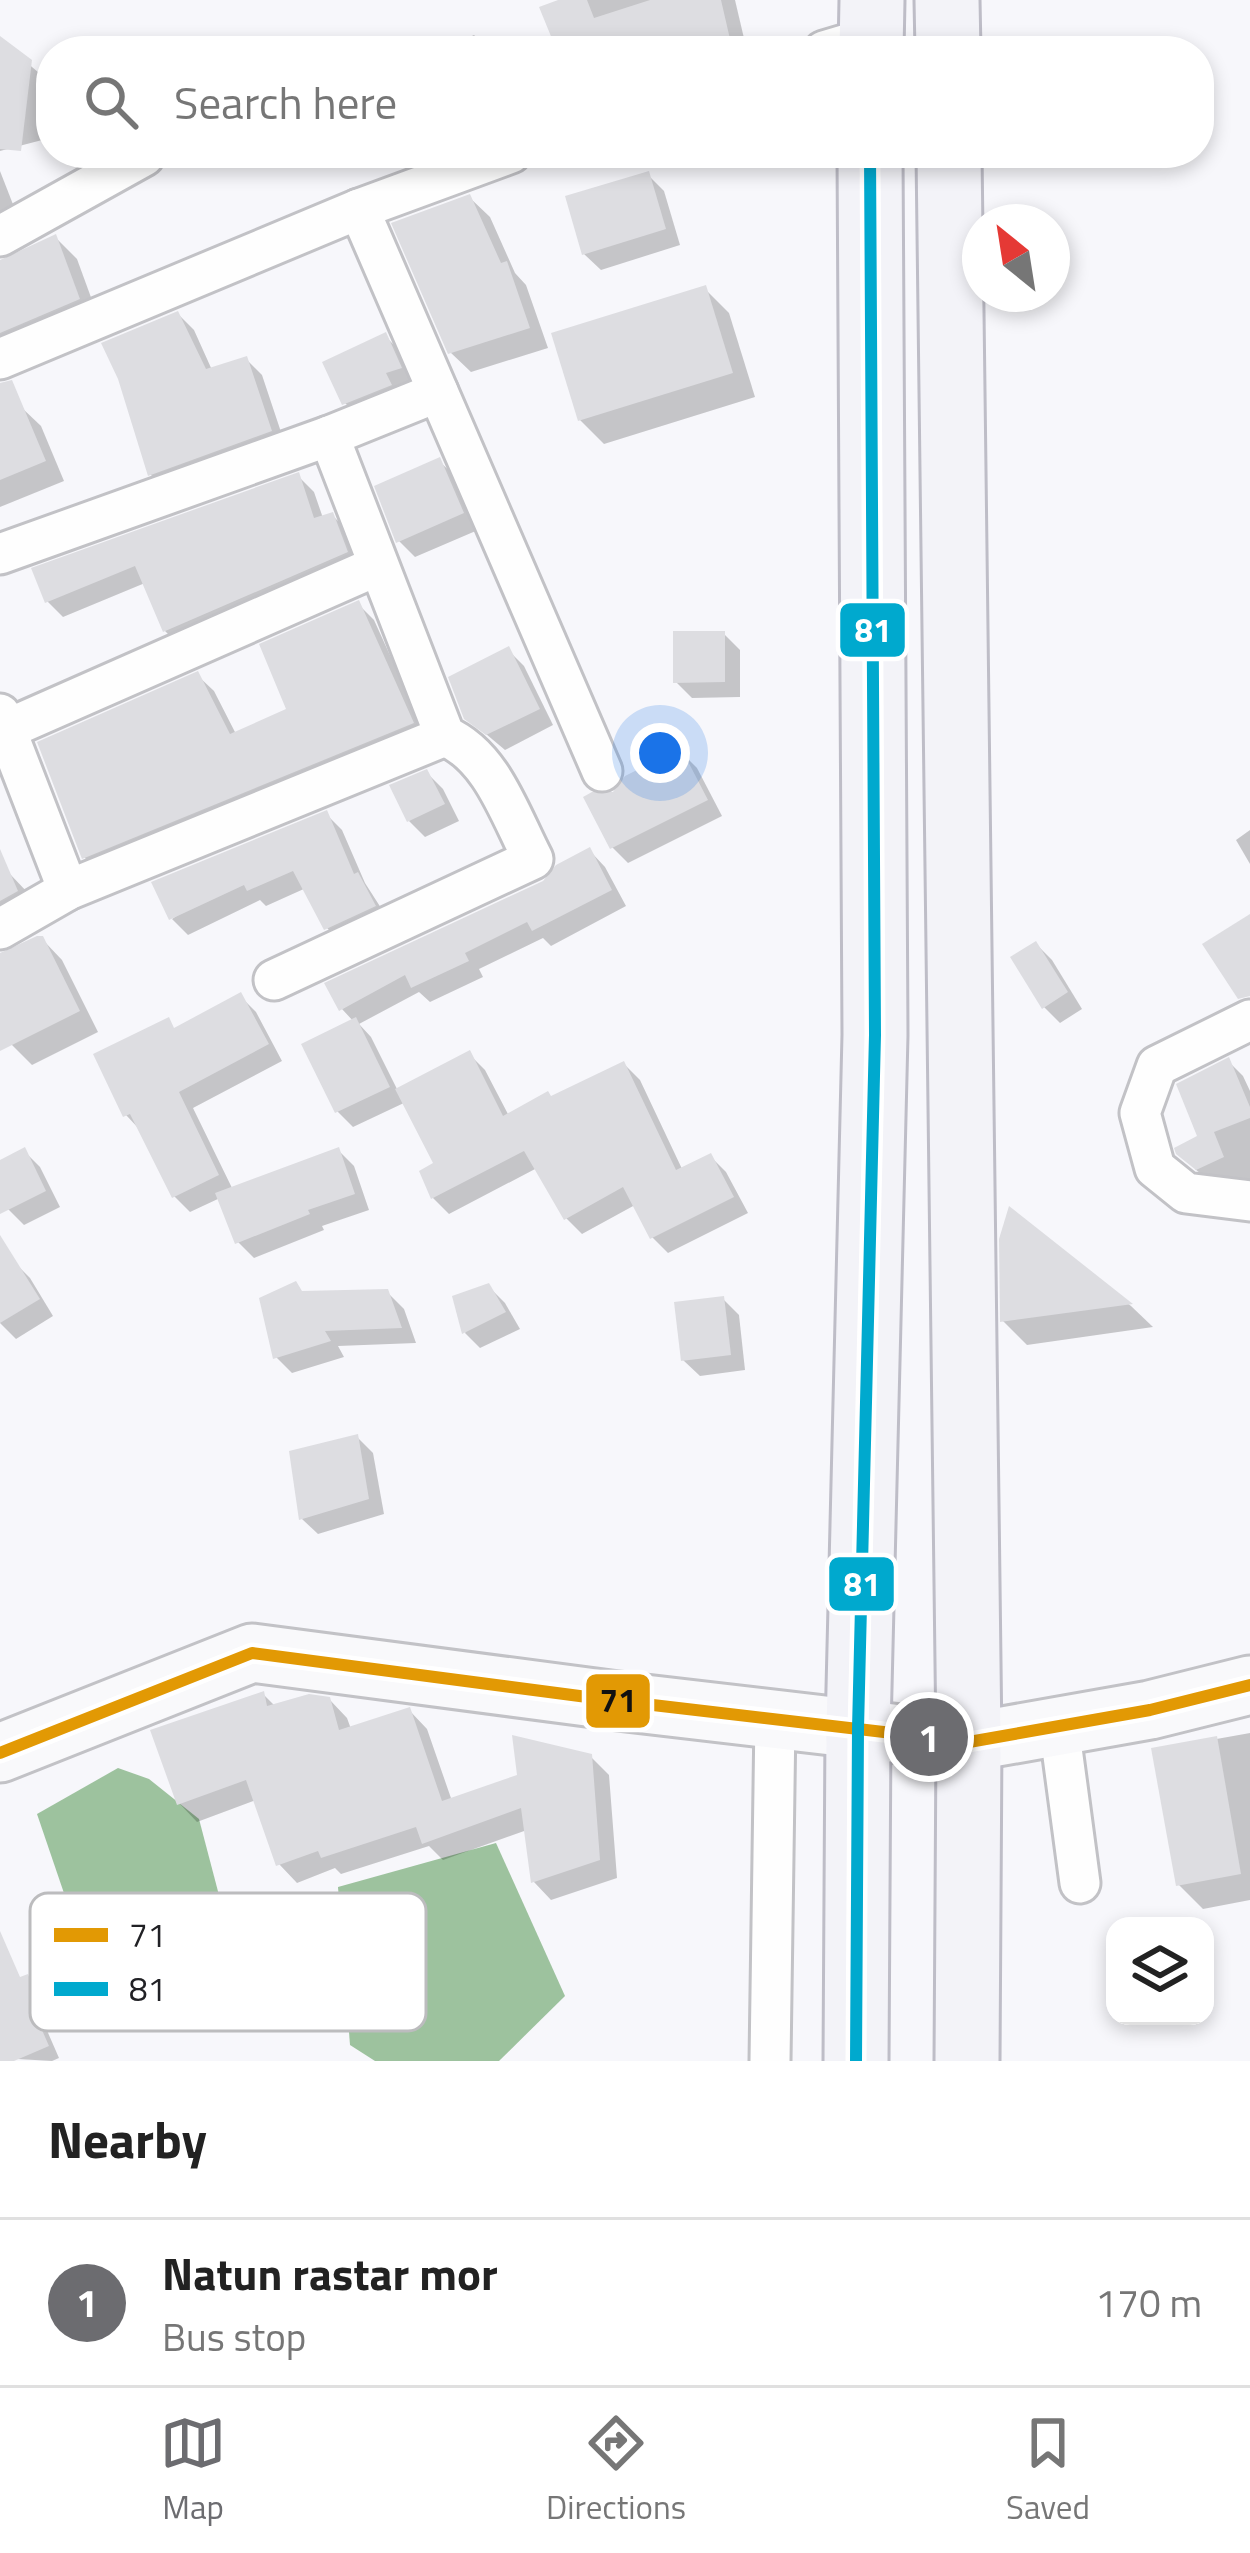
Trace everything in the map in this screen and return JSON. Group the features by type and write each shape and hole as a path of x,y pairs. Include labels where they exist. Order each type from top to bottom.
{"main road":[{"path":"947,0 948,36"},
{"path":"856,2061 858,1729 874,1035 870,168"},
{"path":"949,168 969,1742 967,2061"},
{"path":"0,1754 252,1653 969,1742 1150,1710 1250,1685"}],"street":[{"path":"0,236 124,168"},
{"path":"0,359 359,209 470,168"},
{"path":"359,209 602,772"},
{"path":"0,554 438,392"},
{"path":"329,436 445,736"},
{"path":"68,890 3,722 377,566"},
{"path":"0,929 68,890 445,736 467,745 484,766 533,859 274,980"},
{"path":"1250,1020 1157,1066 1140,1113 1155,1168 1186,1193 1250,1201"},
{"path":"770,2061 775,1719"},
{"path":"1059,1726 1080,1883"}],"shaded area":[{"path":"118,1768 149,1779 199,1819 218,1893 64,1893 37,1814"},
{"path":"496,1843 565,1996 499,2061 375,2061 350,2045 349,2031 426,2031 426,1893 338,1893 338,1887"}],"building":[{"path":"558,0 587,0 594,18 650,0 721,0 729,36 551,36 539,7"},
{"path":"0,36 32,60 21,151 0,149"},
{"path":"649,171 666,229 582,255 565,196"},
{"path":"470,194 501,263 507,261 530,328 448,354 391,223"},
{"path":"56,234 80,299 0,333 0,260"},
{"path":"706,285 733,373 578,421 551,333"},
{"path":"178,311 206,369 247,356 272,431 148,476 118,379 101,343"},
{"path":"386,332 402,368 386,373 392,385 342,405 322,362"},
{"path":"12,380 46,461 0,480 0,383"},
{"path":"440,457 464,513 396,543 374,486"},
{"path":"299,472 314,518 333,512 348,552 163,632 135,566 45,603 31,568"},
{"path":"359,600 414,723 82,859 37,742 198,671 230,734 286,709 259,644"},
{"path":"673,631 725,631 725,682 673,683"},
{"path":"509,646 540,709 486,735 464,719 448,677"},
{"path":"681,748 708,800 610,849 583,797 613,792 625,776"},
{"path":"427,769 445,804 407,822 389,785"},
{"path":"327,810 354,874 358,872 376,906 324,930 293,871 247,891 244,885 169,920 151,882"},
{"path":"590,847 612,890 532,931 527,922 465,953 469,961 411,988 405,975 339,1011 324,983 543,881 556,865"},
{"path":"0,849 18,891 0,901"},
{"path":"1250,914 1250,996 1238,999 1202,944"},
{"path":"43,936 80,1011 0,1051 0,953"},
{"path":"1036,941 1068,992 1042,1009 1010,957"},
{"path":"241,992 269,1044 179,1092 219,1175 172,1198 130,1114 123,1117 93,1054 169,1017 174,1028"},
{"path":"356,1017 390,1087 335,1113 301,1044"},
{"path":"470,1050 503,1116 548,1091 551,1096 624,1061 676,1170 711,1153 734,1197 650,1239 623,1187 564,1220 524,1151 431,1199 419,1171 433,1163 395,1089"},
{"path":"1229,1057 1250,1118 1214,1132 1224,1157 1196,1170 1174,1148 1197,1136 1176,1084"},
{"path":"25,1147 46,1191 0,1214 0,1160"},
{"path":"339,1147 355,1194 235,1244 215,1193"},
{"path":"1009,1206 1133,1304 1000,1322 999,1239"},
{"path":"0,1235 40,1299 0,1323"},
{"path":"296,1281 302,1291 388,1289 402,1328 325,1331 331,1341 273,1359 259,1298"},
{"path":"489,1283 506,1312 462,1334 452,1296"},
{"path":"724,1296 731,1355 681,1361 674,1302"},
{"path":"358,1434 369,1499 299,1520 289,1451"},
{"path":"264,1691 267,1706 309,1694 330,1697 339,1730 410,1707 442,1801 517,1775 512,1735 592,1754 600,1860 531,1883 521,1808 422,1844 416,1827 321,1858 318,1851 276,1866 246,1780 177,1805 150,1730"},
{"path":"1217,1736 1241,1874 1176,1886 1151,1748"},
{"path":"0,1931 20,1977 28,1974 30,1979 30,2031 42,2031 49,2046 14,2061 0,2061"}],"transit line":[{"name":"81","path":"856,2061 858,1729 875,1035 870,168"},
{"name":"71","path":"0,1753 252,1653 969,1742 1150,1710 1250,1685"}],"place":[{"name":"Natun rastar mor","path":"929,1737"}]}
